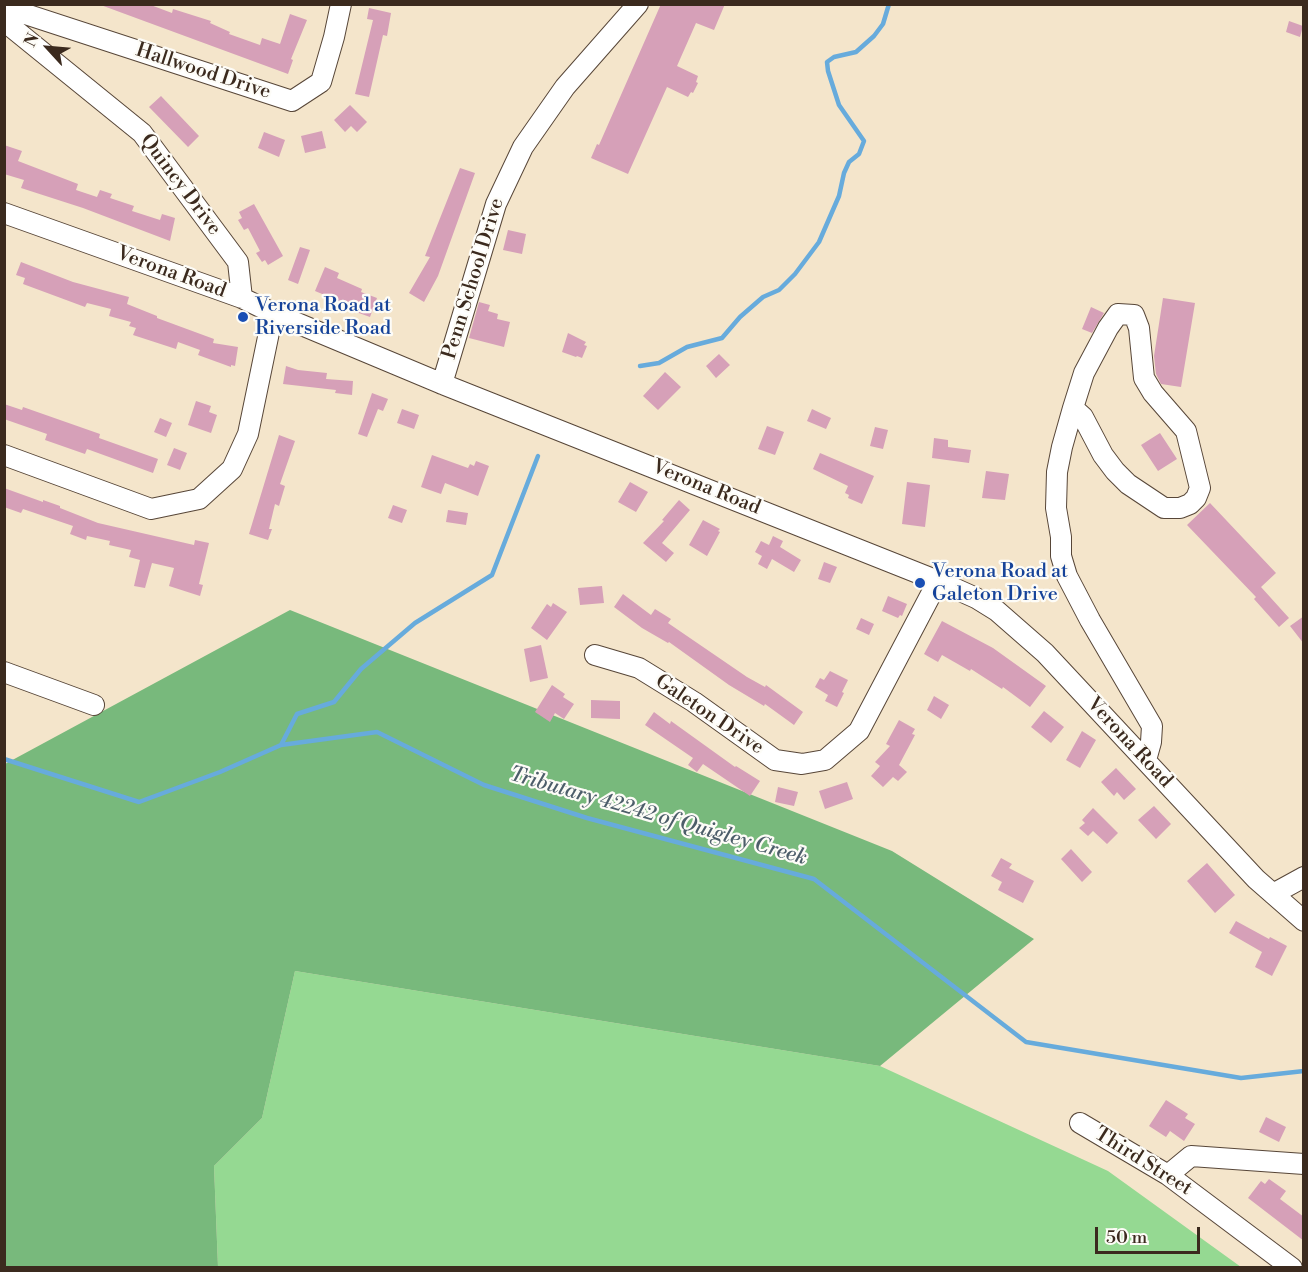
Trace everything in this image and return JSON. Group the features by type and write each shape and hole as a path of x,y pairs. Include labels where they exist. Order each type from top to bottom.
{"street":[{"name":"Hallwood Drive","path":"4,7 292,101 321,82 341,4"},
{"name":"Penn School Drive","path":"442,384 496,204 523,147 565,87 638,4"},
{"name":"Quincy Drive","path":"4,21 142,133 238,262 242,298"},
{"name":"Verona Road","path":"4,213 242,298 442,384 938,580 997,611 1045,653 1256,879 1304,921"},
{"path":"4,455 151,509 199,499 232,468 248,434 273,313"},
{"path":"1073,408 1083,417 1103,455 1128,484 1164,508 1180,508 1190,504 1196,498 1200,488 1186,431 1153,393 1144,378 1143,351 1134,315 1118,314 1084,373 1073,408 1057,472 1056,508 1061,556 1067,576 1152,726 1146,760"},
{"name":"Galeton Drive","path":"595,655 639,668 694,702 775,760 802,764 825,760 859,730 938,580"},
{"path":"4,672 94,705"},
{"path":"1273,894 1304,877"},
{"name":"Third Street","path":"1080,1123 1168,1175 1292,1268"},
{"path":"1168,1175 1191,1156 1304,1164"}],"green space":[{"path":"290,610 892,851 1034,939 880,1066 295,971 262,1118 214,1166 218,1267 5,1268 5,764"},
{"path":"295,971 880,1066 1108,1171 1241,1267 218,1267 214,1166 262,1118"}],"building":[{"path":"98,4 148,4 172,13 173,9 211,21 210,23 230,32 229,34 260,45 262,38 280,44 290,14 307,20 291,59 293,60 288,74"},
{"path":"661,4 725,4 714,30 696,23 677,66 698,76 696,82 698,83 693,93 691,92 688,97 667,87 628,174 591,158 597,144 599,145"},
{"path":"369,8 391,13 387,36 383,35 369,97 355,94 373,20 367,19"},
{"path":"1289,21 1303,26 1300,37 1286,32"},
{"path":"161,96 199,136 188,147 149,107"},
{"path":"350,105 367,122 357,132 351,126 345,132 334,120"},
{"path":"322,131 326,148 305,153 301,136"},
{"path":"264,132 285,140 279,157 258,148"},
{"path":"4,145 22,151 18,161 78,184 76,190 97,197 100,190 112,194 110,198 134,206 132,211 160,220 162,214 175,218 170,241 83,208 21,188 24,180 4,174"},
{"path":"460,168 475,173 438,276 424,302 409,293 430,257 425,256"},
{"path":"254,204 283,256 268,265 265,260 262,262 256,253 260,251 248,228 244,230 238,220 242,218 239,212"},
{"path":"508,230 526,234 522,254 503,250"},
{"path":"300,247 310,250 298,284 288,280"},
{"path":"21,262 73,282 129,297 127,304 157,316 157,318 214,339 213,343 238,347 235,366 231,365 231,367 198,355 200,350 178,342 176,349 133,335 136,328 129,326 131,322 109,316 111,309 87,303 85,307 23,284 25,278 16,275"},
{"path":"325,267 339,273 337,278 377,298 370,317 345,308 346,304 315,291"},
{"path":"1163,298 1195,303 1181,387 1161,384 1156,374 1154,356"},
{"path":"479,302 490,305 488,311 498,314 497,319 510,322 504,347 469,338"},
{"path":"1091,307 1104,313 1092,333 1082,329"},
{"path":"568,333 586,342 584,345 587,346 582,358 562,352"},
{"path":"719,354 730,365 716,378 706,366"},
{"path":"286,366 298,370 327,373 326,379 353,381 352,395 335,393 336,390 283,384"},
{"path":"665,372 681,387 658,410 643,396"},
{"path":"372,393 388,399 383,411 378,409 367,437 358,434"},
{"path":"196,401 211,406 209,412 217,415 211,433 188,425"},
{"path":"4,404 22,410 23,407 100,434 99,438 158,459 153,473 87,449 85,454 45,440 47,434 4,419"},
{"path":"402,409 419,415 414,429 397,423"},
{"path":"812,409 831,418 826,429 807,421"},
{"path":"160,418 172,423 166,437 154,432"},
{"path":"767,426 784,432 775,455 758,449"},
{"path":"875,427 888,430 883,449 870,446"},
{"path":"1160,433 1177,459 1158,471 1141,445"},
{"path":"279,435 295,441 280,484 285,486 279,506 275,504 269,529 272,529 268,540 249,534"},
{"path":"934,438 948,440 948,447 971,450 969,463 932,458"},
{"path":"174,448 187,453 180,470 167,465"},
{"path":"820,453 874,476 862,504 848,498 849,495 845,493 848,486 813,469"},
{"path":"432,455 468,468 470,464 474,466 476,461 489,466 478,496 445,483 441,494 421,487"},
{"path":"986,471 1009,474 1005,500 982,498"},
{"path":"630,482 648,492 636,512 618,502"},
{"path":"907,482 930,485 925,527 902,524"},
{"path":"4,488 60,506 60,508 98,523 194,545 195,540 209,543 199,584 203,585 200,596 169,586 174,568 152,563 145,588 134,586 140,560 129,557 131,550 109,545 110,541 87,536 86,540 70,534 73,526 23,509 21,513 4,507"},
{"path":"679,500 690,510 662,543 674,553 666,562 643,543 664,521 662,520"},
{"path":"1210,503 1276,573 1261,587 1289,618 1279,627 1254,599 1256,597 1187,525"},
{"path":"393,505 407,510 402,523 388,518"},
{"path":"448,510 468,513 466,525 446,522"},
{"path":"703,520 720,529 707,556 689,545"},
{"path":"773,536 783,541 780,547 801,560 794,572 772,559 767,569 758,564 762,556 755,552 761,541 769,545"},
{"path":"824,562 837,567 830,583 818,579"},
{"path":"602,586 604,603 580,605 578,588"},
{"path":"623,594 651,615 655,609 671,619 668,623 747,677 765,687 766,685 803,712 794,725 765,704 764,706 729,685 669,642 642,628 614,607"},
{"path":"888,596 907,604 902,616 898,618 882,611"},
{"path":"553,603 567,612 547,640 531,628 547,604 551,607"},
{"path":"1304,616 1304,644 1290,626"},
{"path":"861,618 874,624 869,635 856,629"},
{"path":"942,621 993,648 1046,686 1030,707 1003,687 1002,689 971,669 970,671 942,655 938,662 924,654"},
{"path":"541,645 548,678 530,682 524,649"},
{"path":"830,671 848,680 837,707 825,701 828,695 815,687 820,678 824,680"},
{"path":"552,685 565,694 563,697 574,704 564,719 555,713 550,722 535,712"},
{"path":"934,696 949,705 941,719 927,710"},
{"path":"591,700 620,701 620,719 591,718"},
{"path":"1044,711 1064,727 1051,743 1031,727"},
{"path":"654,712 670,724 671,721 735,767 760,781 750,796 703,764 697,772 688,765 693,758 645,725"},
{"path":"899,720 915,729 912,734 915,735 899,765 907,772 898,781 893,777 883,787 871,776 880,766 875,762 890,746 886,744"},
{"path":"1082,731 1096,740 1080,768 1066,760"},
{"path":"1116,768 1136,789 1124,800 1117,792 1114,796 1101,782"},
{"path":"847,782 853,799 825,809 819,791"},
{"path":"778,787 798,792 794,806 775,802"},
{"path":"1154,806 1171,824 1156,839 1138,820"},
{"path":"1093,808 1118,833 1107,844 1093,831 1088,836 1079,828 1085,823 1082,820"},
{"path":"1071,849 1092,872 1082,882 1061,859"},
{"path":"1001,858 1012,864 1009,868 1034,881 1023,903 998,890 1002,882 991,876"},
{"path":"1207,863 1235,895 1215,913 1187,881"},
{"path":"1236,921 1287,946 1272,976 1255,967 1262,952 1229,933"},
{"path":"1166,1100 1188,1114 1185,1118 1195,1124 1184,1141 1170,1131 1166,1137 1149,1126"},
{"path":"1266,1117 1286,1127 1279,1142 1259,1132"},
{"path":"1269,1179 1286,1191 1280,1199 1304,1217 1304,1241 1248,1198 1261,1181 1265,1184"}],"waterway":[{"path":"640,366 659,363 687,347 722,338 740,317 763,297 779,290 795,274 819,242 839,196 844,173 849,162 859,154 864,141 839,105 827,62 834,57 856,52 874,36 883,24 889,4"},
{"path":"281,745 297,714 334,702 361,669 415,623 492,575 538,456"},
{"name":"Tributary 42242 of Quigley Creek","path":"4,759 139,802 220,772 281,745 377,732 484,785 587,818 814,879 1026,1042 1241,1078 1304,1071"}],"place":[{"name":"Verona Road at Riverside Road","path":"243,317"},
{"name":"Verona Road at Galeton Drive","path":"920,583"}]}
